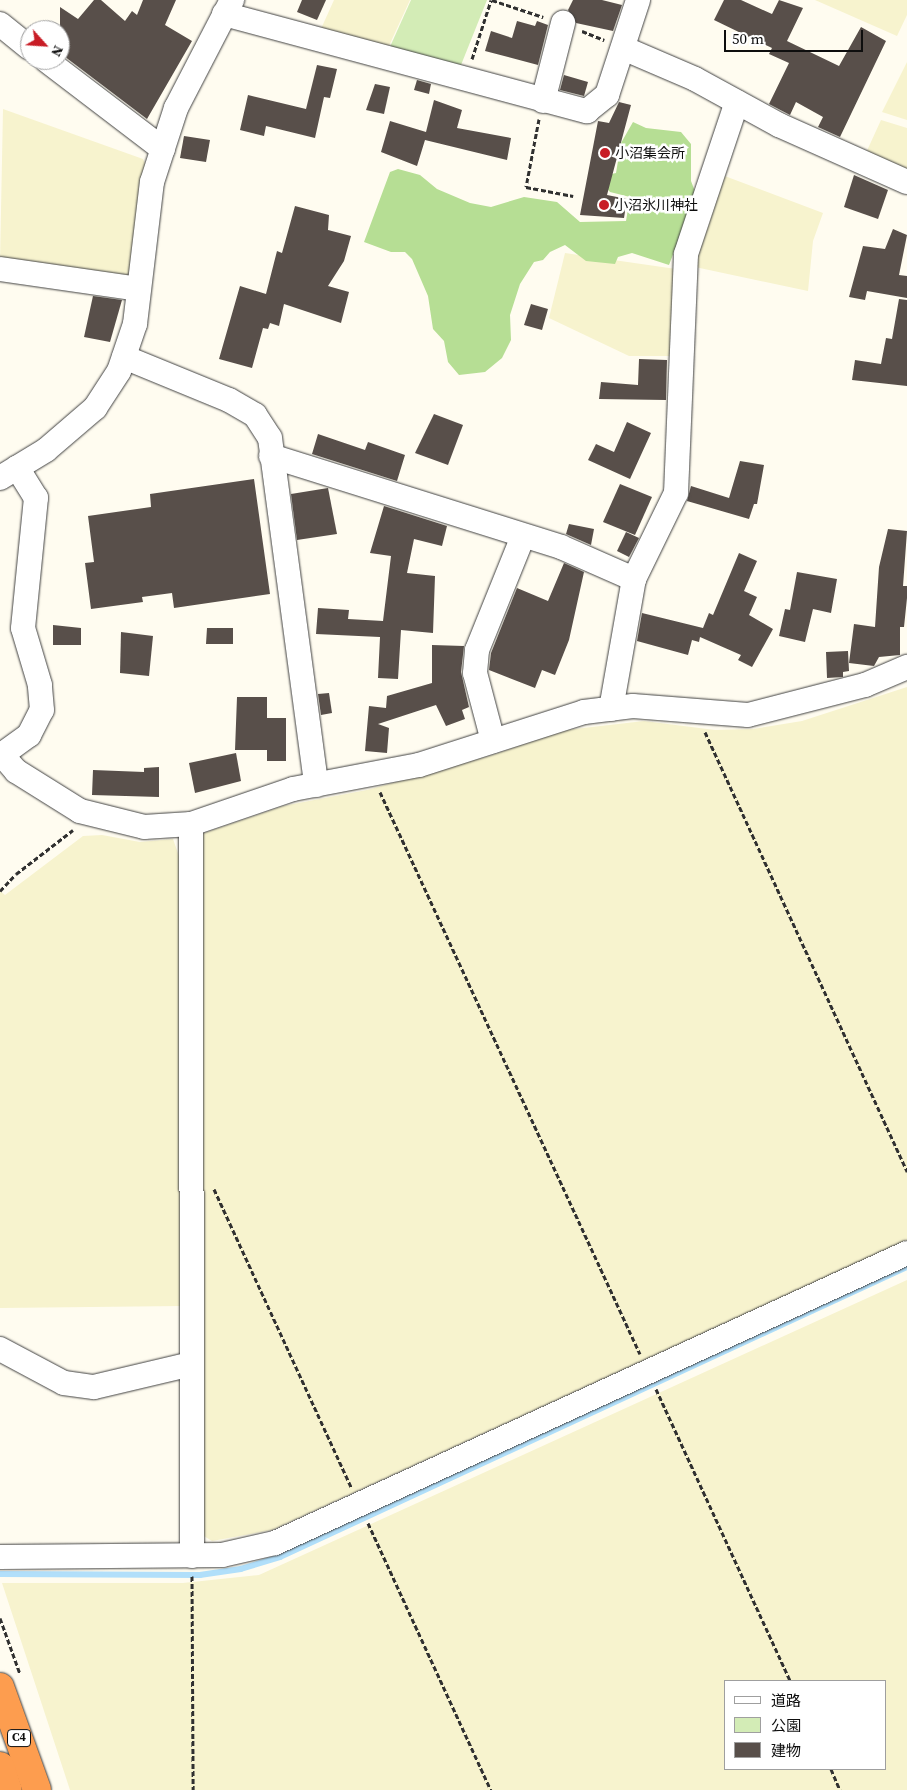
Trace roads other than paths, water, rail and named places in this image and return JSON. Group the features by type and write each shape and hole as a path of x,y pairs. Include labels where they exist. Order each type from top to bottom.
{"highway":[{"name":"C4","path":"0,1687 37,1790"},
{"name":"C4","path":"0,1766 8,1790"}],"street":[{"path":"638,0 607,95 587,111 543,101 466,79 228,7 176,108 152,182 135,324 124,358 95,408 46,450 9,473 36,498 23,628 40,685 42,710 29,736 1,756 16,771 80,811 144,827 191,824 316,785 419,765 584,712 633,706 700,713 748,715 797,704 907,667"},
{"path":"543,101 564,23"},
{"path":"0,24 20,40"},
{"path":"623,48 737,102 780,126 907,182"},
{"path":"59,70 163,149"},
{"path":"611,709 634,579 676,493 686,254 737,102"},
{"path":"0,269 139,289"},
{"path":"124,358 229,400 255,415 270,438 316,785"},
{"path":"271,456 591,558 634,579"},
{"path":"493,741 474,673 477,650 523,536"},
{"path":"191,824 192,1556"},
{"path":"0,1557 222,1555 274,1543 907,1253"},
{"path":"0,1349 64,1383 94,1387 191,1364"}],"waterway":[{"path":"0,1574 200,1575 241,1569 280,1557 907,1267"}],"place":[{"name":"小沼集会所","path":"605,153"},
{"name":"小沼氷川神社","path":"604,205"}]}
